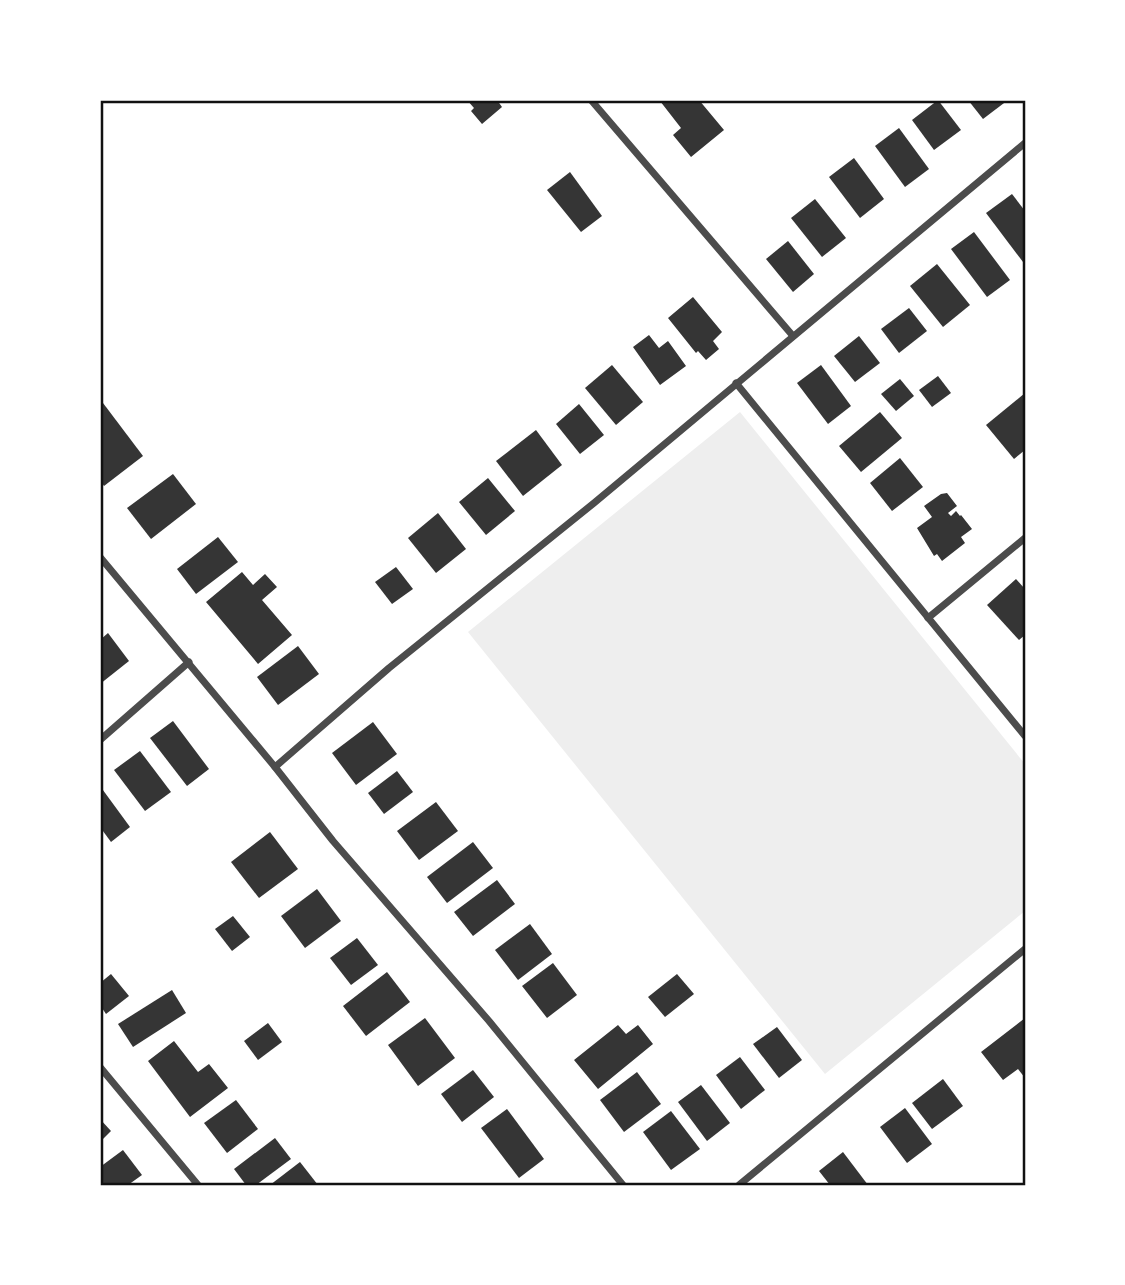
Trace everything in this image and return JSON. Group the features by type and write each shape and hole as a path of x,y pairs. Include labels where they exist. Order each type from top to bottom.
{"street":[{"path":"591,100 793,336"},
{"path":"275,767 389,668 594,503 1025,143"},
{"path":"736,383 1025,736"},
{"path":"928,618 1025,538"},
{"path":"100,557 189,662 333,841 481,1012 623,1185"},
{"path":"100,740 189,662"},
{"path":"739,1185 1025,949"},
{"path":"100,1067 198,1185"}],"shaded area":[{"path":"740,412 1025,764 1025,911 825,1074 468,632"}],"building":[{"path":"467,100 497,100 502,107 482,124 471,111 474,108"},
{"path":"699,100 724,130 691,157 673,135 681,128 660,101"},
{"path":"938,100 961,130 934,150 912,120"},
{"path":"968,100 1008,100 983,119"},
{"path":"899,128 929,169 905,187 875,146"},
{"path":"854,158 884,199 860,218 829,177"},
{"path":"570,172 602,216 581,232 547,190"},
{"path":"1012,194 1025,211 1023,262 986,213"},
{"path":"815,199 846,238 822,257 791,218"},
{"path":"974,232 1010,280 987,297 951,249"},
{"path":"788,241 814,274 793,292 766,259"},
{"path":"937,264 970,305 943,327 910,286"},
{"path":"693,297 722,332 713,341 719,349 706,360 698,351 696,353 668,318"},
{"path":"909,308 927,331 899,353 881,329"},
{"path":"649,335 659,348 668,341 686,366 660,385 633,347"},
{"path":"859,336 880,363 855,382 834,356"},
{"path":"612,365 643,402 616,425 585,388"},
{"path":"821,365 851,406 828,424 797,383"},
{"path":"938,376 951,393 932,407 919,390"},
{"path":"900,379 914,396 896,411 881,394"},
{"path":"1025,393 1025,450 1014,459 986,425"},
{"path":"100,399 143,456 104,486 100,480"},
{"path":"579,404 604,435 580,454 556,424"},
{"path":"880,412 902,438 861,472 839,446"},
{"path":"536,430 562,465 523,496 496,461"},
{"path":"900,458 923,487 892,511 870,483"},
{"path":"173,474 196,504 151,539 127,508"},
{"path":"488,478 515,511 486,535 459,502"},
{"path":"947,493 957,506 948,513 951,516 956,511 972,529 961,537 965,543 942,561 937,554 934,556 917,528 932,517 924,506"},
{"path":"438,513 466,549 436,573 408,538"},
{"path":"218,537 238,562 196,594 177,569"},
{"path":"396,567 413,589 392,604 375,582"},
{"path":"242,572 253,585 265,574 277,587 262,600 292,635 258,664 206,602"},
{"path":"1016,579 1025,589 1025,635 1019,640 987,605"},
{"path":"108,633 129,661 100,684 100,640"},
{"path":"298,646 319,674 278,705 257,677"},
{"path":"173,721 209,769 187,786 150,738"},
{"path":"373,722 397,754 356,785 332,753"},
{"path":"140,751 171,792 145,811 114,770"},
{"path":"397,771 413,792 384,814 368,793"},
{"path":"100,786 130,827 111,842 100,827"},
{"path":"436,802 458,831 419,860 397,831"},
{"path":"270,832 298,869 259,898 231,862"},
{"path":"473,842 493,868 447,903 427,877"},
{"path":"497,880 515,904 473,936 454,912"},
{"path":"317,889 341,921 305,948 281,916"},
{"path":"233,916 250,937 232,951 215,929"},
{"path":"530,924 552,954 518,980 495,950"},
{"path":"357,938 378,965 351,985 330,958"},
{"path":"553,963 577,995 547,1018 522,986"},
{"path":"387,972 410,1002 366,1036 343,1006"},
{"path":"111,974 129,996 106,1014 100,1005 100,983"},
{"path":"677,974 694,994 665,1017 648,997"},
{"path":"172,990 186,1013 133,1047 118,1024"},
{"path":"425,1018 455,1058 418,1086 388,1045"},
{"path":"1025,1018 1025,1078 1018,1069 1003,1080 981,1052"},
{"path":"268,1023 282,1042 258,1060 244,1041"},
{"path":"618,1025 626,1034 638,1025 653,1044 598,1089 574,1060"},
{"path":"777,1027 802,1060 779,1078 753,1044"},
{"path":"174,1041 198,1072 209,1064 228,1088 190,1117 148,1061"},
{"path":"740,1057 765,1090 741,1109 716,1075"},
{"path":"473,1070 494,1097 462,1122 441,1094"},
{"path":"637,1072 661,1104 624,1132 600,1100"},
{"path":"943,1079 963,1106 932,1129 912,1103"},
{"path":"701,1085 730,1123 707,1141 678,1102"},
{"path":"236,1100 258,1129 227,1153 204,1123"},
{"path":"905,1108 932,1144 907,1163 880,1127"},
{"path":"507,1109 544,1159 519,1178 481,1128"},
{"path":"671,1111 700,1149 671,1170 643,1132"},
{"path":"100,1119 111,1131 100,1142"},
{"path":"275,1138 291,1159 256,1185 246,1185 234,1169"},
{"path":"123,1150 142,1175 128,1185 100,1185 100,1167"},
{"path":"843,1152 868,1185 830,1185 819,1171"},
{"path":"300,1162 318,1185 270,1185"}]}
